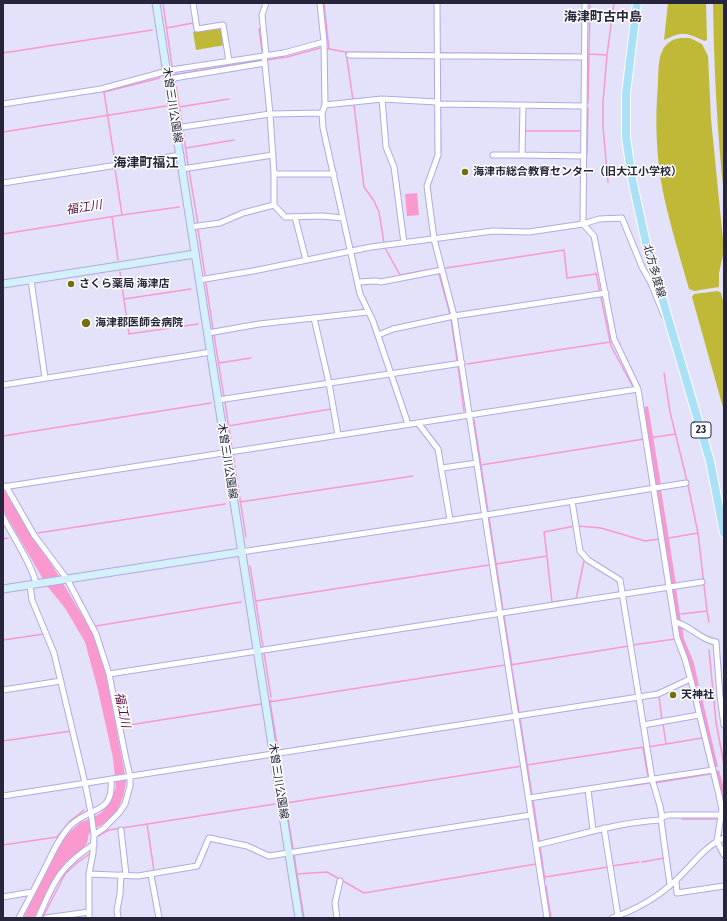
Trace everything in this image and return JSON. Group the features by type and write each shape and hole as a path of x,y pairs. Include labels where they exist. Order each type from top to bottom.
{"main road":[{"name":"木曽三川公園線","path":"156,3 299,918"},
{"name":"北方多度線","path":"637,3 626,94 626,137 632,179 646,243 710,461 724,533"},
{"path":"3,284 195,254"},
{"path":"3,589 241,552"}],"street":[{"path":"192,3 197,29 223,25 229,61"},
{"path":"266,3 262,16 274,155 274,204 286,217 322,216 343,218"},
{"path":"320,3 324,42 325,105 322,113 323,128 360,294 373,321 408,424"},
{"path":"437,3 438,155 427,186 434,239 454,316 462,363 547,918"},
{"path":"585,3 583,224 594,236 602,293 614,338 638,389 655,489 677,638 685,659 722,810 717,841 724,855"},
{"path":"3,104 101,89 167,71 284,53 324,42"},
{"path":"349,55 584,57"},
{"path":"168,79 265,63"},
{"path":"325,105 382,99 437,103 584,106"},
{"path":"382,99 386,147 394,167 404,243"},
{"path":"522,155 523,105"},
{"path":"176,128 270,114 322,113"},
{"path":"3,183 180,155"},
{"path":"182,169 274,155"},
{"path":"493,155 583,156"},
{"path":"274,174 334,174"},
{"path":"191,227 220,223 243,213 274,204"},
{"path":"295,217 306,260"},
{"path":"199,280 253,271 351,251 404,243 493,231 529,232 583,224 599,220 622,218 642,267 651,283 671,329"},
{"path":"358,282 376,280 381,282 442,270"},
{"path":"31,280 45,378"},
{"path":"378,335 393,329 454,316 602,293"},
{"path":"208,333 260,324 368,312"},
{"path":"314,318 329,382 338,435"},
{"path":"3,385 211,352"},
{"path":"218,400 462,363"},
{"path":"94,834 104,828 119,813 128,794 130,776 109,674 96,634 65,580 34,535 4,487 638,389"},
{"path":"418,423 438,449 450,520"},
{"path":"442,468 477,463"},
{"path":"241,552 686,483"},
{"path":"572,501 580,551 588,560 620,580 652,779 660,806 670,885"},
{"path":"3,517 35,577 36,584 32,600 52,647 85,783 94,834 94,844 89,874 89,915 46,918"},
{"path":"109,674 702,582"},
{"path":"675,622 682,624 700,636 716,642 724,725"},
{"path":"3,796 658,694 690,679"},
{"path":"3,690 61,681"},
{"path":"643,726 699,716"},
{"path":"529,798 713,770"},
{"path":"19,918 61,838 72,824 100,809 109,799 112,788 112,779"},
{"path":"588,790 593,830"},
{"path":"89,874 151,875 197,866 209,838 247,846 269,856 531,815"},
{"path":"536,845 593,830 661,819 669,815 722,815"},
{"path":"604,828 618,916"},
{"path":"118,918 117,910 123,875 121,830"},
{"path":"612,918 632,910 676,881 709,846 724,838"},
{"path":"39,918 61,873 94,844"},
{"path":"151,875 159,918"},
{"path":"337,918 335,903 340,881"},
{"path":"676,881 677,893 724,886"},
{"path":"3,897 32,892"}],"shaded area":[{"path":"668,3 706,3 707,40 705,41 693,36 681,34 664,40"},
{"path":"713,3 723,3 724,195 716,99"},
{"path":"222,28 225,45 196,50 193,32"},
{"path":"690,38 702,44 708,56 711,119 724,250 719,273 719,287 694,291 689,289 666,204 659,165 656,124 659,61 661,54 667,44 673,40"},
{"path":"417,193 419,215 407,216 405,194"},
{"path":"718,291 721,293 724,305 724,411 692,297 694,294"},
{"path":"648,406 661,485 656,485 644,407"},
{"path":"3,489 57,573 96,639 102,656 126,780 124,793 117,810 108,820 91,831 85,846 69,859 59,870 34,918 23,918 65,836 81,822 101,813 110,803 116,787 113,758 98,690 85,642 65,608 47,586 3,510"},
{"path":"661,489 676,584 671,583 657,491"},
{"path":"676,588 681,622 677,621 672,589"},
{"path":"678,625 682,625 684,639 694,663 699,686 695,686 690,665 680,640"},
{"path":"700,689 718,767 714,767 696,691"},
{"path":"719,770 724,789 724,806 715,772"}],"waterway":[{"path":"163,3 172,66"},
{"path":"607,55 614,3"},
{"name":"福江川","path":"324,4 329,49 326,49"},
{"path":"588,103 590,5"},
{"path":"167,28 193,23 195,30"},
{"path":"259,29 262,51"},
{"path":"3,53 152,30"},
{"name":"福江川","path":"267,60 287,57 320,48"},
{"path":"329,49 346,52 434,53"},
{"path":"346,52 353,100"},
{"path":"439,53 574,54"},
{"path":"589,54 607,55 603,102 603,127 608,182"},
{"name":"福江川","path":"172,75 262,60"},
{"name":"福江川","path":"115,163 104,92 160,78"},
{"path":"175,80 182,124"},
{"path":"179,107 229,99"},
{"path":"354,105 364,187 374,201 379,212 384,243"},
{"path":"3,132 166,106"},
{"path":"587,154 588,108"},
{"path":"440,117 441,151"},
{"path":"183,130 188,165"},
{"path":"525,131 580,131"},
{"path":"186,148 234,140"},
{"path":"586,159 586,174"},
{"name":"福江川","path":"3,234 122,215 115,169"},
{"path":"189,170 198,224"},
{"path":"523,176 578,172"},
{"path":"122,215 179,207"},
{"path":"112,217 118,260"},
{"path":"198,229 205,275"},
{"path":"385,248 400,275 433,269"},
{"path":"446,268 564,250 567,278 596,274"},
{"path":"120,272 129,334 198,324"},
{"path":"596,273 611,346 632,385"},
{"path":"439,274 450,314"},
{"path":"206,283 213,330"},
{"path":"124,299 191,289"},
{"path":"451,319 457,360"},
{"path":"214,335 224,397"},
{"path":"467,364 610,342"},
{"path":"219,363 251,358"},
{"path":"458,366 464,411"},
{"path":"664,373 670,412 698,533 707,611"},
{"path":"225,402 232,449"},
{"path":"3,436 211,403"},
{"path":"228,426 331,409"},
{"path":"474,420 488,511"},
{"path":"649,438 676,434"},
{"path":"481,465 644,439"},
{"path":"233,455 246,537"},
{"path":"240,502 413,476"},
{"path":"38,533 225,504"},
{"path":"489,517 503,610"},
{"path":"496,564 547,556 544,532 575,526"},
{"path":"578,526 601,528 645,541 659,539"},
{"path":"669,538 698,533"},
{"path":"3,539 8,538"},
{"path":"547,557 552,602 568,600"},
{"path":"572,599 576,599 584,561"},
{"path":"256,601 489,565"},
{"path":"250,566 263,647"},
{"path":"96,626 241,602"},
{"path":"681,614 707,611 709,622"},
{"path":"504,616 512,666"},
{"path":"3,640 44,634"},
{"path":"633,645 675,639"},
{"path":"510,665 629,646"},
{"path":"709,650 716,722 724,765"},
{"path":"264,653 271,697"},
{"path":"269,702 505,665"},
{"path":"512,669 519,712"},
{"path":"659,696 662,720"},
{"path":"271,700 270,702 278,750"},
{"path":"123,726 261,704"},
{"path":"520,719 532,795"},
{"path":"663,724 666,744"},
{"path":"3,741 71,731"},
{"path":"648,747 702,738"},
{"path":"527,765 644,747"},
{"path":"643,748 648,776"},
{"path":"278,756 293,849"},
{"path":"286,803 522,766"},
{"path":"654,783 710,774"},
{"path":"629,786 649,783"},
{"path":"533,800 539,841"},
{"path":"98,836 109,830 275,804"},
{"path":"3,845 57,837 70,821 84,810"},
{"path":"682,819 718,819"},
{"path":"147,824 154,871"},
{"path":"540,847 545,880"},
{"path":"43,917 65,874 91,853"},
{"path":"294,855 304,918"},
{"path":"642,862 664,858"},
{"path":"612,866 639,862"},
{"path":"297,874 327,872 364,893 536,864"},
{"path":"545,877 608,867"},
{"path":"154,876 158,902"},
{"path":"546,886 551,918"}],"place":[{"name":"海津市総合教育センター（旧大江小学校）","path":"465,172"},
{"name":"さくら薬局 海津店","path":"71,284"},
{"name":"海津郡医師会病院","path":"86,323"},
{"name":"天神社","path":"673,695"}],"district":[{"name":"海津町古中島","path":"603,17"},
{"name":"海津町福江","path":"146,163"}]}
